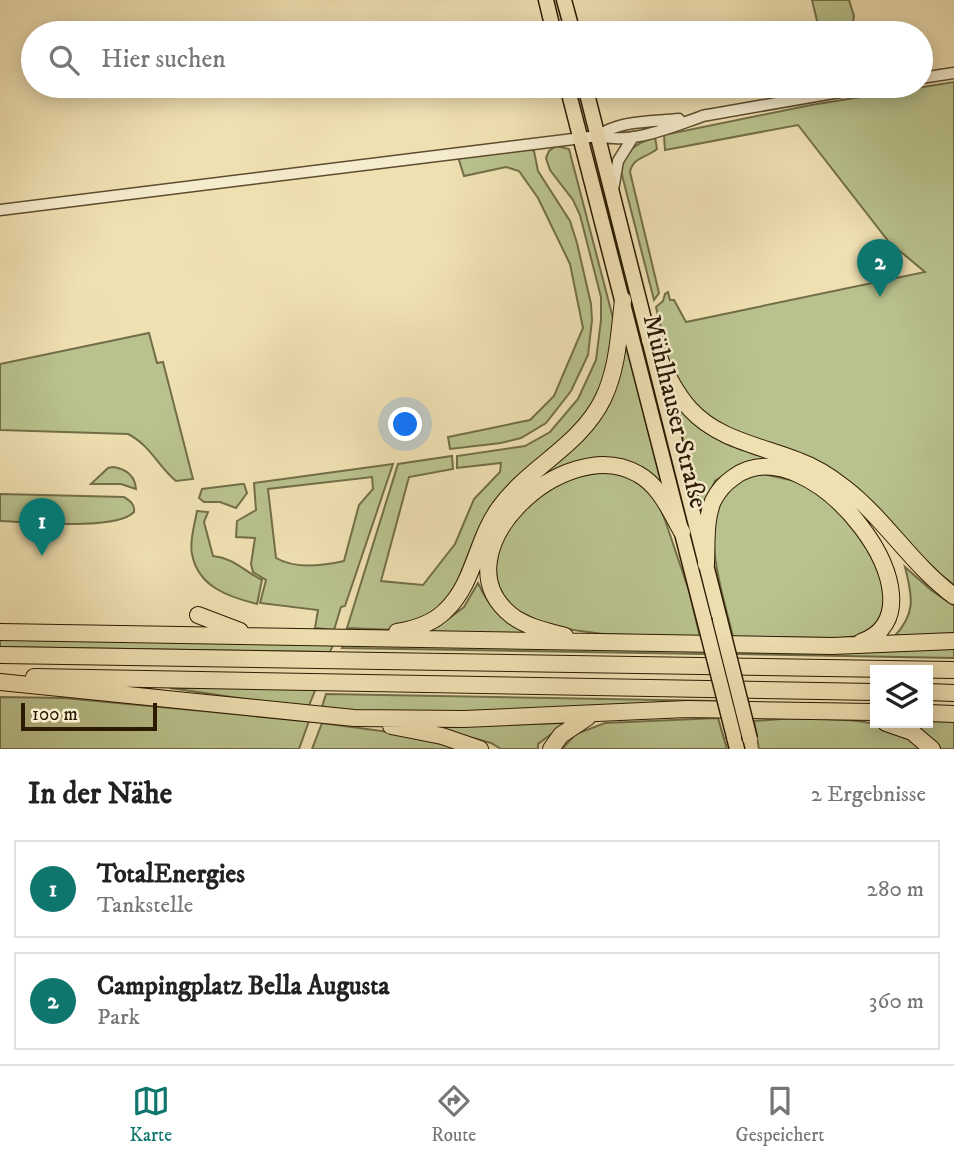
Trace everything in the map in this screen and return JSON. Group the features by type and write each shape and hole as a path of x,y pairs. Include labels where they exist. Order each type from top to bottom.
{"highway":[{"path":"360,638 422,626 444,612 456,600 470,575 484,535 500,506 568,444 597,409 608,387 615,363 623,300"},
{"path":"650,340 680,396 702,420 727,435 801,461 838,482 866,507 929,576 954,596"},
{"path":"599,643 548,632 527,624 511,615 501,604 492,587 490,566 493,544 507,519 530,494 550,480 576,470 612,466 630,470 654,486 682,532"},
{"path":"706,564 706,535 710,509 718,492 740,473 758,467 778,467 804,476 824,487 855,513 872,532 893,567 900,589 898,611 883,632 864,641 832,646"},
{"path":"198,615 262,636"},
{"path":"0,632 832,646 954,641"},
{"path":"0,655 954,670"},
{"path":"0,677 870,692"},
{"path":"0,682 354,718 464,719 687,709 870,712"},
{"path":"933,692 954,693"},
{"path":"827,711 870,719"},
{"path":"551,749 573,725 607,712"},
{"path":"933,713 954,714"},
{"path":"354,718 442,736 480,749"},
{"path":"900,728 912,732 932,749"}],"main road":[{"path":"546,0 551,21"},
{"path":"564,0 570,21"},
{"name":"Mühlhauser Straße","path":"570,98 735,743"},
{"name":"Mühlhauser Straße","path":"588,98 751,744"}],"street":[{"path":"933,76 954,73"},
{"path":"598,136 607,128 804,98"},
{"path":"0,210 598,136 610,139 633,137 706,115"},
{"path":"612,192 618,162 633,137"}],"green space":[{"path":"812,0 849,0 853,21 817,21"},
{"path":"954,82 954,585 926,563 876,508 722,426 695,404 669,362 656,307 668,292 670,300 674,300 686,322 925,272 889,242 798,125 665,150 664,135 855,98 933,98 933,85"},
{"path":"655,137 657,149 634,163 630,172 659,293 654,300 621,171 632,148"},
{"path":"556,146 569,149 614,322 604,384 582,421 506,490 477,532 452,595 430,618 396,630 347,628 398,464 452,456 453,469 409,477 381,581 423,585 455,544 474,499 500,472 501,463 457,468 457,456 525,446 550,432 578,399 596,360 601,297 580,215 573,200 550,170 546,158 549,151"},
{"path":"524,147 534,151 538,171 570,221 577,243 591,304 588,355 571,391 546,423 521,438 450,449 448,437 530,420 554,396 583,328 570,264 538,198 519,171 506,167 464,176 458,157"},
{"path":"149,333 157,363 163,362 193,479 176,481 142,444 128,434 0,430 0,364"},
{"path":"626,342 668,498 647,472 621,461 573,467 531,484 607,405 618,382"},
{"path":"671,393 771,457 739,465 715,481 702,512"},
{"path":"393,464 345,606 341,607 334,630 315,628 318,610 260,603 266,580 253,572 251,564 255,538 236,537 237,521 256,510 254,483","holes":["372,477 373,489 359,505 344,561 309,566 276,558 268,489"]},
{"path":"113,467 129,474 136,489 121,484 91,484 108,468"},
{"path":"603,472 625,474 653,491 689,591 700,637 603,634 551,627 508,606 500,594 494,568 497,544 521,509 565,479"},
{"path":"759,473 813,485 867,536 893,609 866,635 841,638 733,637 715,560 715,520 720,502 730,488"},
{"path":"244,484 247,493 236,508 220,502 204,502 199,498 202,489"},
{"path":"0,494 124,497 133,505 134,512 109,522 50,524 0,521"},
{"path":"197,511 208,512 204,522 213,556 233,562 262,580 257,604 216,589 201,575 191,549"},
{"path":"905,567 954,606 954,635 893,638 906,621 911,605"},
{"path":"478,583 498,613 530,631 530,636 423,635 464,607"},
{"path":"0,639 333,645 330,652 0,647"},
{"path":"345,641 703,649 704,654 342,648"},
{"path":"954,644 954,658 737,654 736,650"},
{"path":"170,688 316,688 308,708"},
{"path":"326,694 716,701 716,705 511,716 321,710"},
{"path":"0,697 64,698 309,721 299,749 0,749"},
{"path":"718,718 727,749 562,749 576,734 605,723"},
{"path":"793,718 870,723 870,728 890,728 903,733 925,749 759,749 754,721"},
{"path":"933,718 954,718 954,749 937,749 910,728 933,728"},
{"path":"322,723 396,733 462,749 312,749"},
{"path":"566,723 538,744 538,749 501,749 491,743 432,727"}],"place":[{"name":"Campingplatz Bella Augusta","path":"880,297"},
{"name":"TotalEnergies","path":"42,556"}]}
